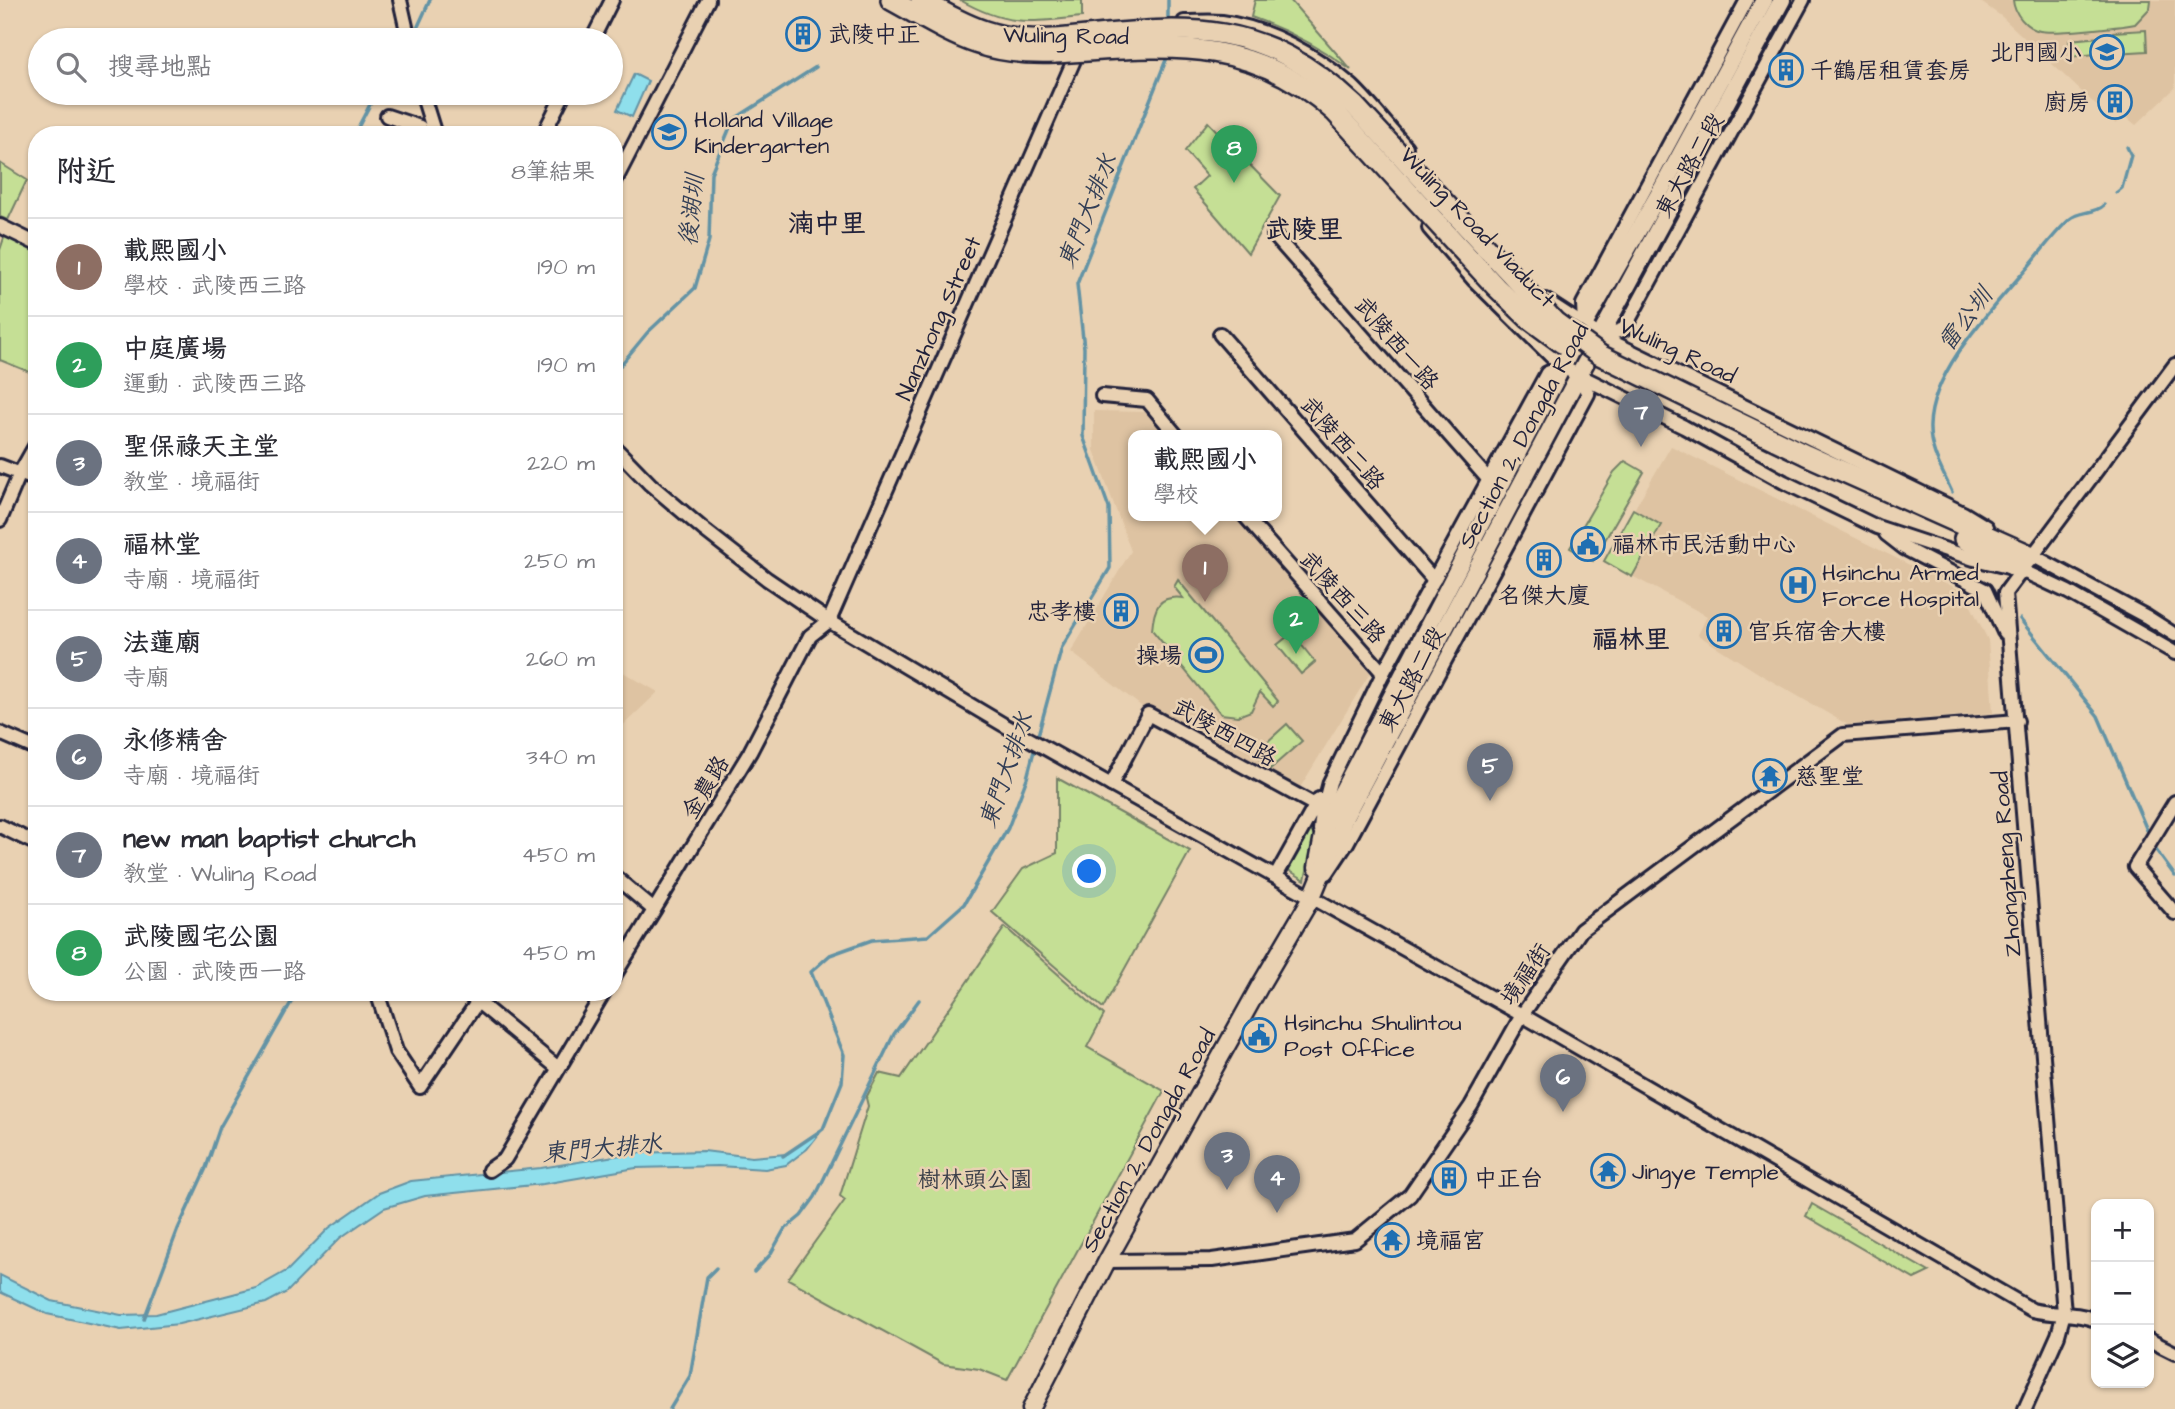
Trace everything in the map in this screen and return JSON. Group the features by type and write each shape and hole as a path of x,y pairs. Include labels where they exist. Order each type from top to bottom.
{"highway":[{"name":"Wuling Road Viaduct","path":"891,0 963,40 1008,53 1168,30 1217,32 1269,46 1290,56 1334,86 1555,322 1600,355 1692,405 1805,455 2027,563"},
{"name":"Wuling Road Viaduct","path":"921,0 988,34 1055,46"},
{"path":"1055,46 1206,39 1275,60 1319,86 1345,109 1422,195 1444,245"},
{"path":"1422,195 1464,213"}],"main road":[{"name":"Section 2, Dongda Road","path":"1312,897 1325,825 1584,325 1764,0"},
{"name":"Section 2, Dongda Road","path":"1031,1409 1107,1261 1312,897 1345,817 1782,0"}],"street":[{"path":"400,0 406,28"},
{"path":"598,28 612,0"},
{"path":"623,165 708,0"},
{"name":"Wuling Road","path":"877,0 961,46 986,55 1011,59 1074,60 1180,55 1207,60"},
{"name":"Wuling Road","path":"940,0 983,24 1033,33 1180,22 1248,29 1286,43 1333,71 1353,88 1549,305 1602,337 1963,513 2027,563"},
{"name":"東大路二段","path":"1584,325 1583,303 1747,0"},
{"name":"東大路二段","path":"1602,337 1624,329 1803,0"},
{"path":"1077,44 1181,37 1218,24"},
{"path":"1218,24 1207,60 1270,79 1322,111 1474,280 1562,367 1679,424 1784,482 1877,527 1974,559 2027,563 2147,617 2175,635"},
{"name":"Nanzhong Street","path":"829,621 1074,60 1077,30"},
{"path":"426,105 432,126"},
{"path":"548,126 558,105"},
{"path":"387,116 417,126"},
{"path":"1,229 28,240"},
{"name":"武陵西一路","path":"1274,235 1488,479"},
{"name":"武陵西二路","path":"1220,334 1434,580"},
{"name":"Zhongzheng Road","path":"2025,1409 2058,1335 2064,1313 2005,593 2175,365"},
{"name":"東大路二段","path":"1276,876 1330,782 1383,673 1547,373 1562,367"},
{"path":"1102,397 1147,400 1172,430"},
{"path":"623,456 650,484 767,579 829,621 1017,733 1522,1015 2032,1310 2080,1314 2091,1318"},
{"path":"0,520 28,459"},
{"path":"0,466 28,476"},
{"name":"武陵西三路","path":"1249,521 1383,673"},
{"path":"1877,527 1904,548 1985,590 2007,639"},
{"path":"2027,563 2068,592 2175,653"},
{"name":"金農路","path":"623,961 750,752 810,636 829,621"},
{"name":"武陵西四路","path":"1111,785 1148,714 1315,805"},
{"name":"境福街","path":"1107,1261 1212,1260 1355,1240 1410,1195 1471,1105 1522,1015 1581,930 1843,735 2017,721"},
{"path":"0,733 28,745"},
{"name":"東大路二段","path":"1312,897 1322,812 1330,782"},
{"path":"2175,802 2135,867 2175,913"},
{"path":"0,826 28,840"},
{"path":"623,884 654,910"},
{"path":"380,1001 396,1051 420,1087 479,1001"},
{"path":"486,1001 558,1068"},
{"path":"489,1170 505,1159 599,1001"},
{"path":"2154,1342 2175,1353"}],"shaded area":[{"name":"北門國小","path":"1978,0 2175,0 2175,88 2136,125 2125,116 2116,124 2001,16"},
{"path":"1094,411 1145,412 1162,430 1128,430 1128,521 1241,521 1370,673 1298,791 1145,709 1071,652 1131,551 1094,450"},
{"name":"Hsinchu Armed Force Hospital","path":"1671,446 1964,592 1988,640 1993,713 1848,725 1698,635 1707,616 1604,561"},
{"path":"623,672 658,692 623,725"}],"green space":[{"path":"960,0 1082,0 1082,17 1033,21 1006,19"},
{"path":"1255,0 1290,0 1351,70 1303,40 1251,17"},
{"path":"2013,0 2151,0 2150,8 2135,24 2047,32 2026,24 2018,15"},
{"path":"2146,30 2147,51 2115,53 2113,32"},
{"path":"2101,37 2103,53 2071,57 2069,40"},
{"path":"1208,122 1280,196 1248,253 1193,189 1207,176 1185,151"},
{"path":"0,163 27,180 8,220 0,217"},
{"path":"5,235 28,246 28,371 0,360 0,250"},
{"path":"1625,461 1644,472 1593,561 1570,548 1614,472"},
{"path":"1633,509 1661,525 1632,577 1604,561"},
{"path":"1178,580 1278,701 1273,706 1260,692 1251,711 1238,716 1221,714 1152,630 1154,615 1159,605 1168,599 1183,598 1174,587"},
{"path":"1292,633 1315,662 1301,674 1277,645"},
{"path":"1287,724 1302,741 1270,769 1255,753"},
{"path":"1057,778 1190,851 1103,1008 992,912 1023,869 1057,853"},
{"path":"1320,807 1305,880 1285,868"},
{"name":"樹林頭公園","path":"1005,927 1104,1015 1087,1047 1164,1091 1007,1380 979,1369 943,1364 788,1279 845,1200 840,1196 868,1106 866,1098 879,1073 901,1078"},
{"path":"1812,1204 1929,1272 1914,1279 1806,1216"}],"water":[{"path":"634,74 648,81 632,117 617,110 619,105 623,105 623,97"},
{"path":"823,1129 807,1149 786,1165 765,1169 718,1166 636,1168 543,1184 425,1196 384,1208 340,1238 287,1292 266,1303 179,1324 121,1330 47,1314 0,1292 0,1275 52,1301 121,1315 156,1314 256,1288 288,1270 329,1228 379,1193 411,1181 541,1168 633,1153 704,1151 752,1157 786,1154"}],"waterway":[{"path":"417,28 430,0"},
{"name":"東門大排水","path":"1168,0 1168,22"},
{"name":"東門大排水","path":"1037,739 1062,647 1110,568 1109,508 1083,436 1084,348 1077,284 1168,55"},
{"name":"後湖圳","path":"623,362 647,333 695,288 709,240 711,173 733,120 816,67"},
{"path":"359,126 370,105"},
{"name":"雷公圳","path":"2116,193 2122,188 2131,155 2127,147"},
{"name":"雷公圳","path":"1952,492 1937,460 1930,435 1933,405 1952,362 1982,321 2058,230 2074,216 2104,205"},
{"name":"雷公圳","path":"2020,619 2098,716 2147,830"},
{"name":"東門大排水","path":"783,1156 823,1129 842,1082 844,1055 811,972 830,955 872,940 928,936 964,904 1008,828 1027,778 1035,747"},
{"name":"雷公圳","path":"2156,850 2175,876"},
{"path":"754,1272 770,1255 784,1230 801,1216 815,1197 894,1034 919,1000"},
{"path":"144,1319 220,1127 292,1001"},
{"path":"670,1409 690,1376 707,1277 716,1268"}],"place":[{"name":"武陵中正","path":"803,34"},
{"name":"北門國小","path":"2107,52"},
{"name":"千鶴居租賃套房","path":"1786,70"},
{"name":"廚房","path":"2115,102"},
{"name":"Holland Village Kindergarten","path":"669,132"},
{"name":"武陵國宅公園","path":"1234,183"},
{"name":"new man baptist church","path":"1641,447"},
{"name":"福林市民活動中心","path":"1588,544"},
{"name":"名傑大廈","path":"1544,560"},
{"name":"Hsinchu Armed Force Hospital","path":"1798,585"},
{"name":"載熙國小","path":"1205,602"},
{"name":"忠孝樓","path":"1121,611"},
{"name":"官兵宿舍大樓","path":"1724,631"},
{"name":"中庭廣場","path":"1296,654"},
{"name":"操場","path":"1206,655"},
{"name":"慈聖堂","path":"1770,776"},
{"name":"法蓮廟","path":"1490,801"},
{"name":"Hsinchu Shulintou Post Office","path":"1259,1035"},
{"name":"永修精舍","path":"1563,1112"},
{"name":"Jingye Temple","path":"1608,1171"},
{"name":"中正台","path":"1449,1178"},
{"name":"聖保祿天主堂","path":"1227,1190"},
{"name":"福林堂","path":"1277,1213"},
{"name":"境福宮","path":"1392,1240"}],"district":[{"name":"湳中里","path":"827,223"},
{"name":"武陵里","path":"1304,229"},
{"name":"福林里","path":"1631,639"}]}
